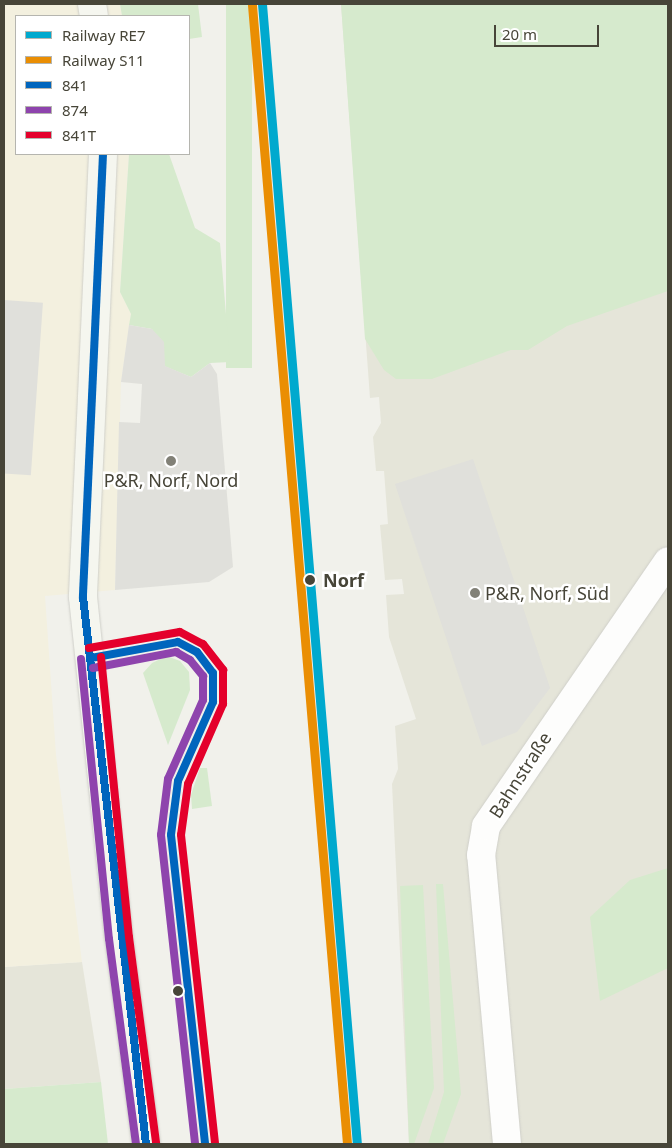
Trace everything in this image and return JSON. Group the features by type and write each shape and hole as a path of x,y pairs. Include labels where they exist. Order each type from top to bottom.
{"street":[{"path":"103,155 83,597 119,938 146,1144"},
{"name":"Bahnstraße","path":"507,1144 481,855 486,826 668,561"}],"shaded area":[{"path":"4,4 120,4 122,15 15,15 15,155 129,155 120,292 131,314 121,382 115,590 45,596 56,755 82,962 4,967"},
{"path":"341,4 668,4 668,1144 409,1144 392,784 398,769 395,726 416,719 389,637 386,595 404,594 402,579 385,580 380,525 388,524 384,471 376,471 373,437 381,423 379,397 370,398"},
{"path":"4,300 43,303 31,475 4,473"},
{"name":"P&R, Norf, Nord","path":"129,325 152,329 164,342 165,366 191,377 210,363 217,374 233,567 209,582 115,590 119,422 140,423 142,384 121,382"},
{"name":"P&R, Norf, Süd","path":"473,459 550,688 517,732 482,746 395,484"},
{"path":"82,962 101,1082 4,1089 4,967"}],"green space":[{"path":"120,4 198,4 202,37 190,39 190,15 122,15"},
{"path":"226,4 252,4 252,368 226,368"},
{"path":"341,4 668,4 668,291 567,326 528,350 511,350 432,379 396,379 384,370 365,339"},
{"path":"129,155 169,155 195,228 220,243 230,362 210,363 191,377 164,366 152,329 129,325 131,314 120,292"},
{"path":"167,656 180,661 189,672 190,690 168,745 143,673 152,663"},
{"path":"200,768 207,768 212,806 192,809 191,795"},
{"path":"668,868 668,968 600,1001 590,917 630,880"},
{"path":"436,884 443,884 461,1094 443,1144 428,1144 444,1092"},
{"path":"423,885 434,1088 414,1144 409,1144 400,886"},
{"path":"101,1082 108,1144 4,1144 4,1089"}],"rail line":[{"name":"RE7","path":"262,4 357,1144"},
{"name":"S11","path":"252,5 347,1144"}],"transit line":[{"name":"841","path":"103,155 83,597 146,1144"},
{"name":"841T","path":"89,648 180,632 203,644 223,670 223,704 188,784 181,835 215,1143"},
{"name":"841","path":"91,658 178,642 197,652 213,673 213,702 178,781 171,835 205,1144"},
{"name":"874","path":"93,668 176,652 190,660 203,676 203,700 168,779 161,835 195,1144"},
{"name":"841T","path":"101,657 129,937 156,1143"},
{"name":"874","path":"81,659 109,939 136,1144"}],"place":[{"name":"P&R, Norf, Nord","path":"171,461"},
{"name":"Norf","path":"310,580"},
{"name":"P&R, Norf, Süd","path":"475,593"}]}
